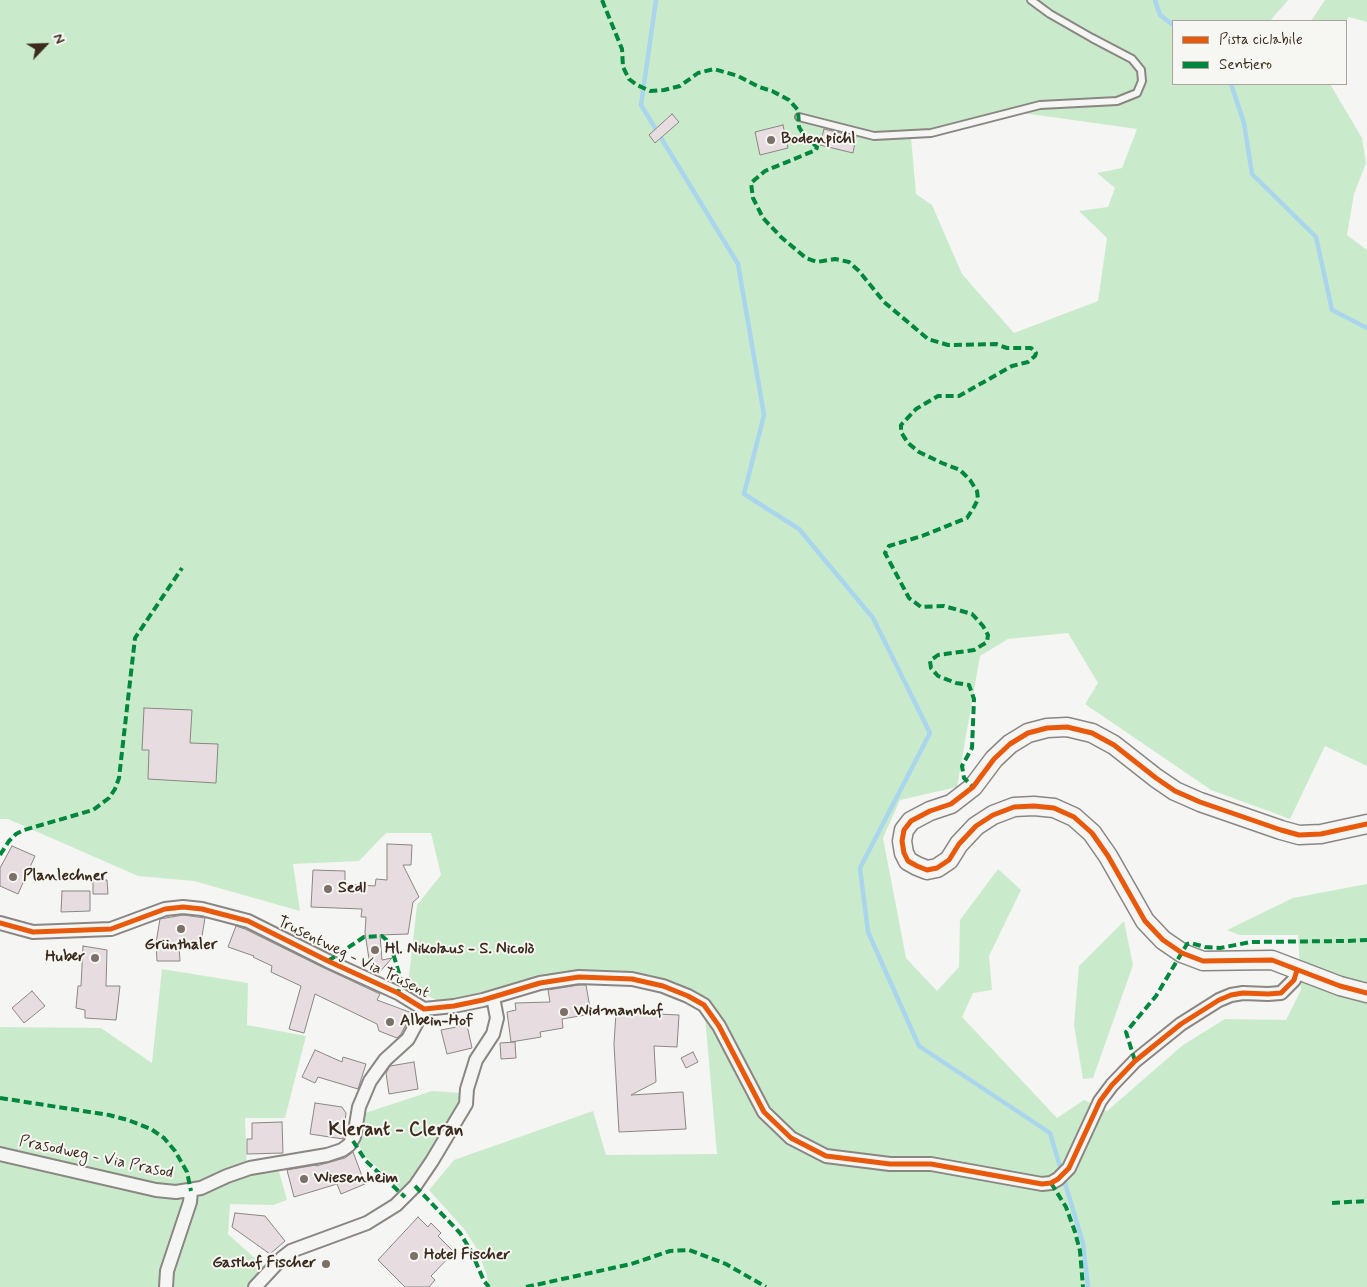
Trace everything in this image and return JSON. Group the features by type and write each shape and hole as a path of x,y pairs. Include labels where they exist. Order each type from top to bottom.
{"street":[{"path":"1367,824 1321,834 1300,835 1281,830 1200,802 1175,791 1114,745 1092,733 1067,727 1047,728 1028,733 1010,744 994,759 973,787 951,804 930,811 911,821 904,830 902,841 904,853 908,861 927,870 937,868 949,860 976,826 993,815 1014,807 1054,808 1074,817 1092,833 1108,856 1146,921 1163,940 1182,953 1203,961 1272,960 1340,986 1367,993"},
{"name":"Trusentweg - Via Trusent","path":"0,923 33,932 110,929 165,909 184,907 202,909 248,921 398,993 424,1009 454,1006 540,983 579,977 632,979 663,986 704,1005 720,1026 764,1112 791,1138 826,1156 890,1164 931,1164 1033,1183 1051,1183 1069,1168 1100,1101 1112,1085 1135,1061 1181,1024 1218,1000 1243,993 1281,993 1294,980 1297,970"},
{"path":"255,1287 291,1251 367,1223 396,1204 415,1186 466,1104 467,1089 476,1060 493,1034 497,1018 493,997"},
{"name":"Prasodweg - Via Prasod","path":"0,1154 156,1190 176,1192 191,1191 250,1168 327,1155 342,1150 349,1145 354,1137 359,1106 370,1081 385,1060 408,1039 424,1009"},
{"path":"166,1287 167,1271 190,1202 191,1191"}],"lane":[{"path":"799,116 874,136 931,133 1040,105 1117,101 1137,92 1142,81 1141,70 1132,59 1050,14 1031,0"}],"green space":[{"path":"0,0 1288,0 1271,20 1172,20 1172,85 1331,85 1362,138 1366,163 1354,194 1347,235 1367,250 1367,766 1325,746 1290,819 1211,790 1085,704 1098,683 1068,633 1008,639 980,656 957,787 900,800 883,838 906,958 937,991 959,967 960,920 998,869 1021,890 989,956 992,990 973,993 962,1017 1057,1118 1084,1100 1107,1111 1183,1045 1225,1019 1286,1020 1301,990 1298,935 1239,935 1227,930 1293,898 1367,884 1367,1287 489,1287 477,1249 464,1229 429,1190 454,1160 593,1111 606,1155 717,1154 704,1005 663,986 579,977 493,997 440,1002 408,985 417,905 441,875 431,833 386,833 359,861 293,864 300,911 194,881 138,876 8,819 0,819","holes":["1023,113 1137,129 1122,168 1097,173 1115,188 1108,207 1079,211 1107,238 1098,301 1014,333 962,274 932,205 916,194 911,137"]},
{"path":"1325,0 1367,0 1367,22 1349,17 1347,20 1312,20"},
{"path":"1124,921 1133,965 1093,1078 1083,1079 1074,1025 1079,966"},
{"path":"162,969 248,983 247,1025 306,1036 285,1118 245,1118 247,1174 278,1168 287,1200 273,1205 230,1204 228,1234 267,1269 249,1287 0,1287 0,1027 101,1028 152,1063"},
{"path":"432,1091 461,1093 457,1106 431,1152 414,1179 403,1191 366,1157 358,1144 365,1113"}],"building":[{"path":"672,114 679,122 655,143 649,135"},
{"name":"Bodenpichl","path":"783,125 788,148 760,155 755,132"},
{"path":"824,129 856,137 853,153 820,145"},
{"path":"144,708 192,710 190,743 218,744 216,783 148,779 149,750 142,750"},
{"path":"387,844 412,845 411,865 403,865 419,897 413,902 408,934 380,935 382,960 392,958 377,975 371,972 365,933 366,917 361,917 362,909 311,907 313,870 345,871 345,884 375,886 376,879 387,880"},
{"name":"Planlechner","path":"12,846 35,856 18,894 0,886 0,868"},
{"path":"93,880 107,880 108,894 93,894"},
{"path":"62,891 90,891 90,911 61,912"},
{"name":"Grünthaler","path":"183,915 205,918 200,948 179,945 180,961 157,961 156,943 160,919"},
{"path":"236,926 380,994 377,1000 412,1013 401,1034 397,1038 379,1031 377,1024 315,994 304,1033 289,1029 301,986 271,972 272,966 254,956 228,947"},
{"path":"83,946 107,950 106,986 120,986 116,1020 85,1018 85,1010 76,1008 78,986 81,986"},
{"name":"Widmannhof","path":"586,985 591,1014 562,1019 563,1028 540,1032 541,1037 511,1042 507,1012 516,1010 515,1003 550,1002 548,990"},
{"path":"32,991 45,1006 24,1023 12,1008"},
{"path":"616,1012 679,1015 677,1047 654,1046 656,1082 631,1095 683,1092 686,1129 619,1132 614,1044"},
{"path":"467,1025 472,1048 447,1054 441,1030"},
{"path":"515,1042 516,1058 501,1059 500,1043"},
{"path":"315,1050 342,1062 343,1057 366,1064 358,1089 318,1077 315,1083 302,1077"},
{"path":"693,1052 698,1062 686,1068 681,1058"},
{"path":"414,1062 418,1089 389,1094 386,1073 390,1066"},
{"path":"315,1103 342,1107 346,1113 343,1139 310,1134"},
{"path":"282,1122 283,1153 247,1154 247,1139 252,1139 252,1123"},
{"path":"353,1152 365,1184 341,1194 337,1184 294,1197 287,1170 316,1166 345,1158"},
{"path":"235,1213 265,1216 285,1241 270,1254 232,1227"},
{"path":"418,1217 428,1227 431,1223 441,1233 438,1236 454,1252 431,1276 435,1280 429,1287 405,1287 378,1260"}],"waterway":[{"path":"656,0 641,105 738,264 764,415 744,494 799,529 873,618 930,733 860,868 868,932 919,1046 1050,1133 1083,1243 1088,1287"},
{"path":"1155,0 1160,15 1172,24"},
{"path":"1231,85 1244,123 1252,174 1316,237 1332,310 1367,328"}],"marked path":[{"path":"602,0 622,49 623,67 629,79 637,85 650,91 664,90 680,86 698,73 714,69 738,76 759,87 772,91 789,100 798,110 799,127 803,134 817,147 816,150 765,171 751,183 753,198 763,218 781,237 806,258 817,262 835,259 849,262 859,271 884,302 928,339 948,345 996,344 1007,348 1031,348 1036,353 1028,362 1012,366 959,396 938,396 916,409 901,425 901,432 908,443 919,452 960,470 977,491 978,499 967,518 922,536 889,546 885,553 909,598 921,607 944,606 972,614 988,635 987,642 974,650 938,655 930,661 931,668 938,676 956,683 969,685 974,699 972,748 962,766 964,778 973,787"},
{"path":"0,855 16,834 93,810 109,798 115,789 119,778 135,638 182,568"},
{"path":"328,961 364,937 382,936 390,943 401,980 398,993"},
{"path":"1135,1061 1126,1032 1156,996 1187,944 1220,948 1251,942 1367,940"},
{"path":"0,1098 109,1115 151,1129 164,1138 175,1151 187,1172 191,1191"},
{"path":"353,1141 366,1161 405,1197"},
{"path":"1051,1183 1066,1207 1075,1232 1080,1251 1083,1287"},
{"path":"415,1186 460,1233 471,1251 484,1281 489,1287"},
{"path":"1332,1203 1367,1201"},
{"path":"526,1287 631,1264 670,1251 689,1250 726,1264 766,1287"}],"cycle path":[{"path":"1367,824 1321,834 1299,835 1281,830 1200,802 1175,791 1114,745 1092,733 1067,727 1047,728 1028,733 1010,744 994,759 973,787 951,804 930,811 911,821 904,830 902,841 904,853 908,861 927,870 937,868 949,860 959,844 976,826 993,815 1014,807 1054,808 1074,817 1092,833 1108,856 1145,921 1163,940 1182,953 1203,961 1272,960 1340,986 1367,993"},
{"path":"0,923 33,932 111,929 165,909 183,907 202,909 248,921 398,993 424,1009 454,1006 483,1000 540,983 579,977 632,979 663,986 704,1005 719,1026 764,1112 791,1138 826,1156 890,1164 931,1164 1042,1184 1051,1183 1058,1179 1069,1168 1100,1101 1112,1085 1135,1061 1181,1024 1219,1000 1243,993 1281,993 1294,980 1297,970"}],"place":[{"name":"Bodenpichl","path":"771,140"},
{"name":"Planlechner","path":"13,877"},
{"name":"Sedl","path":"328,889"},
{"name":"Grünthaler","path":"181,929"},
{"name":"Hl. Nikolaus - S. Nicolò","path":"375,950"},
{"name":"Huber","path":"95,958"},
{"name":"Widmannhof","path":"564,1012"},
{"name":"Albein-Hof","path":"390,1022"},
{"name":"Wiesenheim","path":"304,1179"},
{"name":"Hotel Fischer","path":"414,1256"},
{"name":"Gasthof Fischer","path":"326,1264"}],"district":[{"name":"Klerant - Cleran","path":"396,1131"}]}
